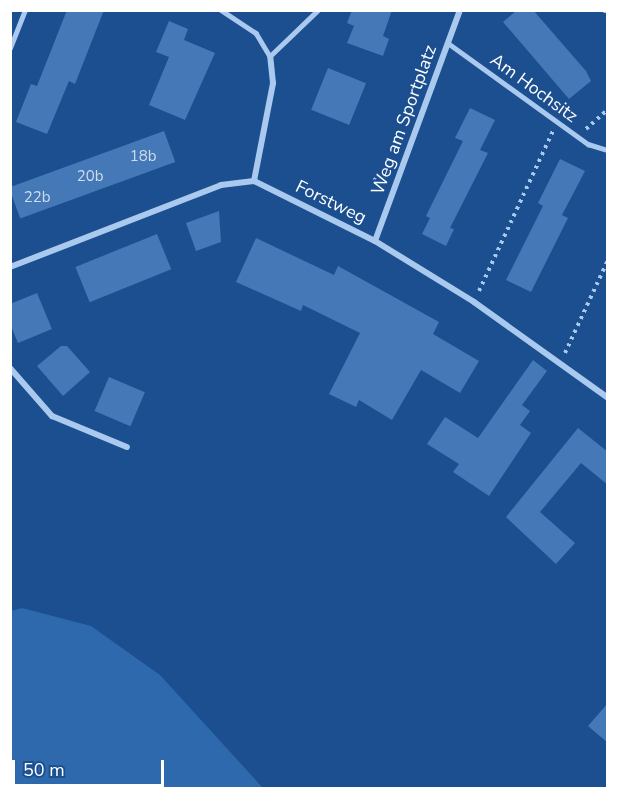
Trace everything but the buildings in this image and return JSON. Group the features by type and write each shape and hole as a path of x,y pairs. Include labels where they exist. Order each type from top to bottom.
{"street":[{"name":"Weg am Sportplatz","path":"375,241 460,10"},
{"path":"10,267 221,185 254,181 273,83 270,56"},
{"name":"Forstweg","path":"254,181 375,241 474,302 608,398"},
{"path":"10,368 52,416 127,447"}],"lane":[{"path":"10,48 25,10"},
{"path":"221,10 252,30 270,56 318,10"},
{"name":"Am Hochsitz","path":"448,43 557,122 578,136 608,150"}],"path":[{"path":"604,10 608,15"},
{"path":"578,136 608,109"},
{"path":"474,302 557,122"},
{"path":"560,362 608,260"}],"shaded area":[{"path":"22,608 91,626 160,675 263,788 11,788 11,611"}]}
